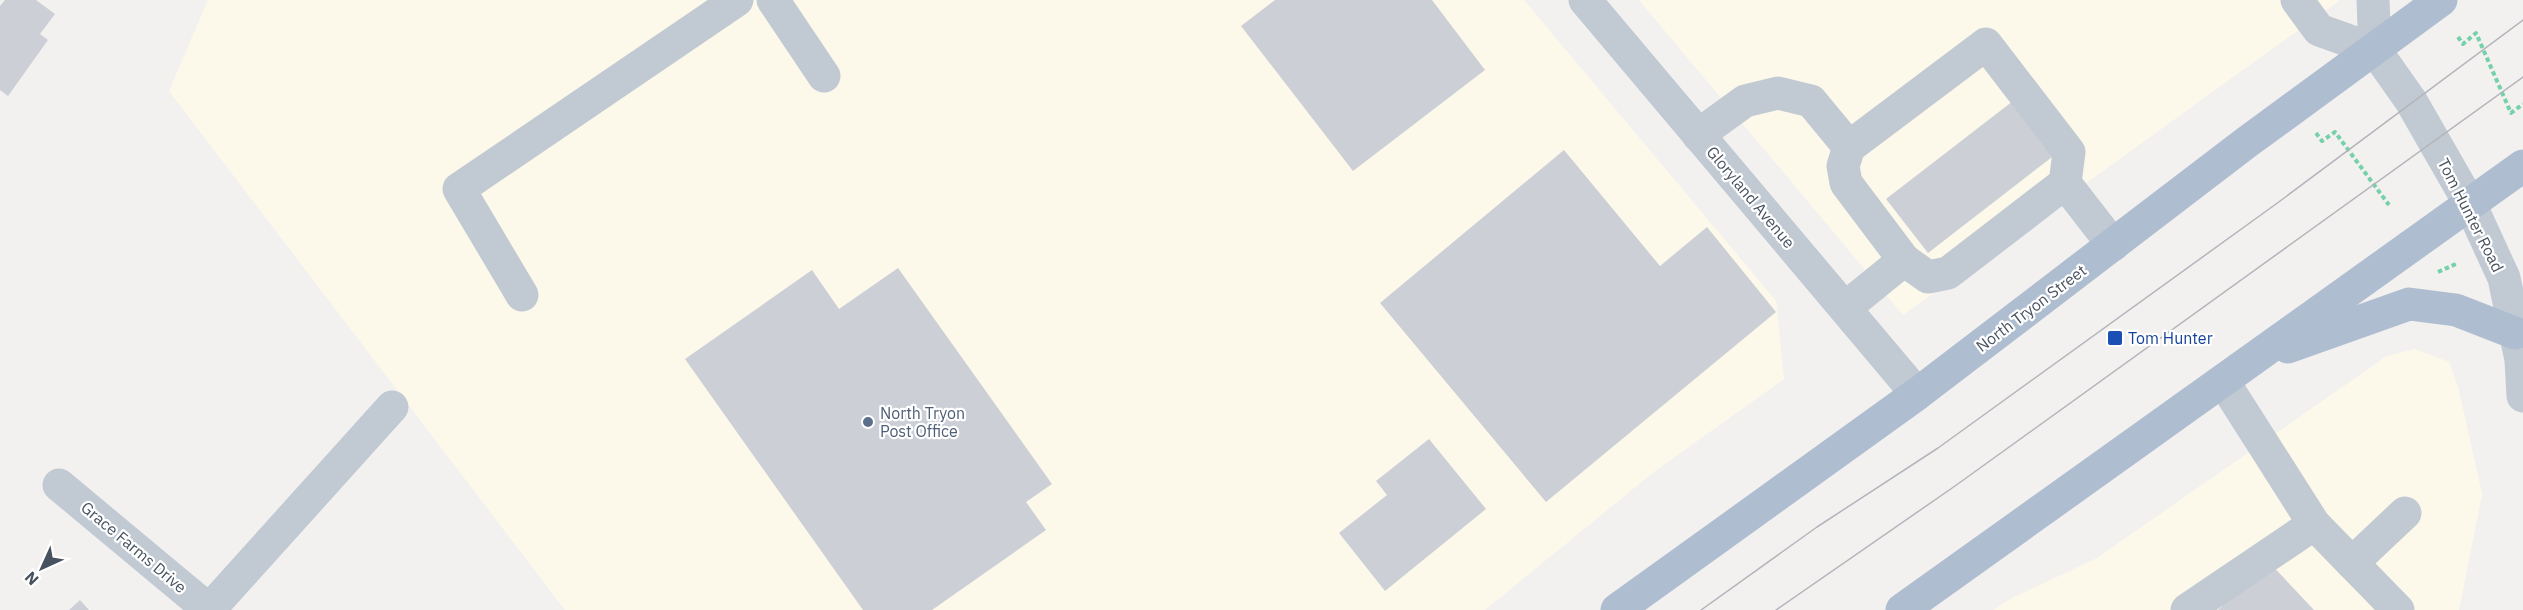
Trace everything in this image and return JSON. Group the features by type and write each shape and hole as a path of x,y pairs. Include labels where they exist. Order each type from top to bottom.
{"main road":[{"name":"North Tryon Street","path":"1617,610 1917,394 2247,142 2441,0"},
{"path":"1902,610 2523,166"},
{"path":"2250,361 2409,304 2456,310 2515,333"}],"street":[{"path":"522,295 459,189 737,0"},
{"path":"773,0 824,76"},
{"name":"Gloryland Avenue","path":"1585,0 1917,394"},
{"path":"2297,0 2319,30 2375,50 2373,0"},
{"path":"2066,183 1948,273 1928,277 1904,260 1846,183 1843,166 1849,147 1986,44 2068,152 2066,183 2113,245"},
{"name":"Tom Hunter Road","path":"2375,50 2411,101 2470,204 2504,278 2515,333 2523,396"},
{"path":"1698,135 1745,101 1778,93 1811,102 1849,147"},
{"path":"1845,308 1904,260"},
{"path":"2223,381 2314,524 2398,610"},
{"path":"209,610 392,407"},
{"name":"Grace Farms Drive","path":"59,485 209,610"},
{"path":"2352,562 2405,513"},
{"path":"2187,610 2314,524"}],"path":[{"path":"2458,37 2463,45 2476,33 2511,113 2523,104"},
{"path":"2312,127 2322,141 2335,132 2389,205"},
{"path":"2438,273 2458,263"}],"shaded area":[{"path":"208,0 1524,0 1776,301 1784,379 1655,471 1485,610 565,610 169,91"},
{"path":"1639,0 2340,0 1903,315"},
{"path":"2415,349 2449,362 2458,387 2482,494 2459,610 1994,610 2010,599 2097,558 2387,356"}],"building":[{"path":"5,0 36,0 55,14 40,34 48,40 8,96 0,90 0,6"},
{"path":"1275,0 1432,0 1485,70 1353,171 1241,26"},
{"path":"2013,101 2056,154 1928,253 1886,199"},
{"path":"1564,150 1660,266 1707,227 1776,312 1546,502 1380,303"},
{"name":"North Tryon Post Office","path":"898,268 1052,484 1026,502 1046,530 932,610 863,610 685,359 812,270 839,309"},
{"path":"1429,439 1486,509 1385,591 1339,533 1387,495 1376,481"},
{"path":"2269,562 2314,610 2218,610"},
{"path":"80,600 89,610 69,610"}],"tram line":[{"path":"1701,610 1817,527 1938,448 2276,204 2523,20"},
{"path":"1776,610 1955,486 2523,77"}],"place":[{"name":"Tom Hunter","path":"2115,338"},
{"name":"North Tryon Post Office","path":"868,422"}]}
